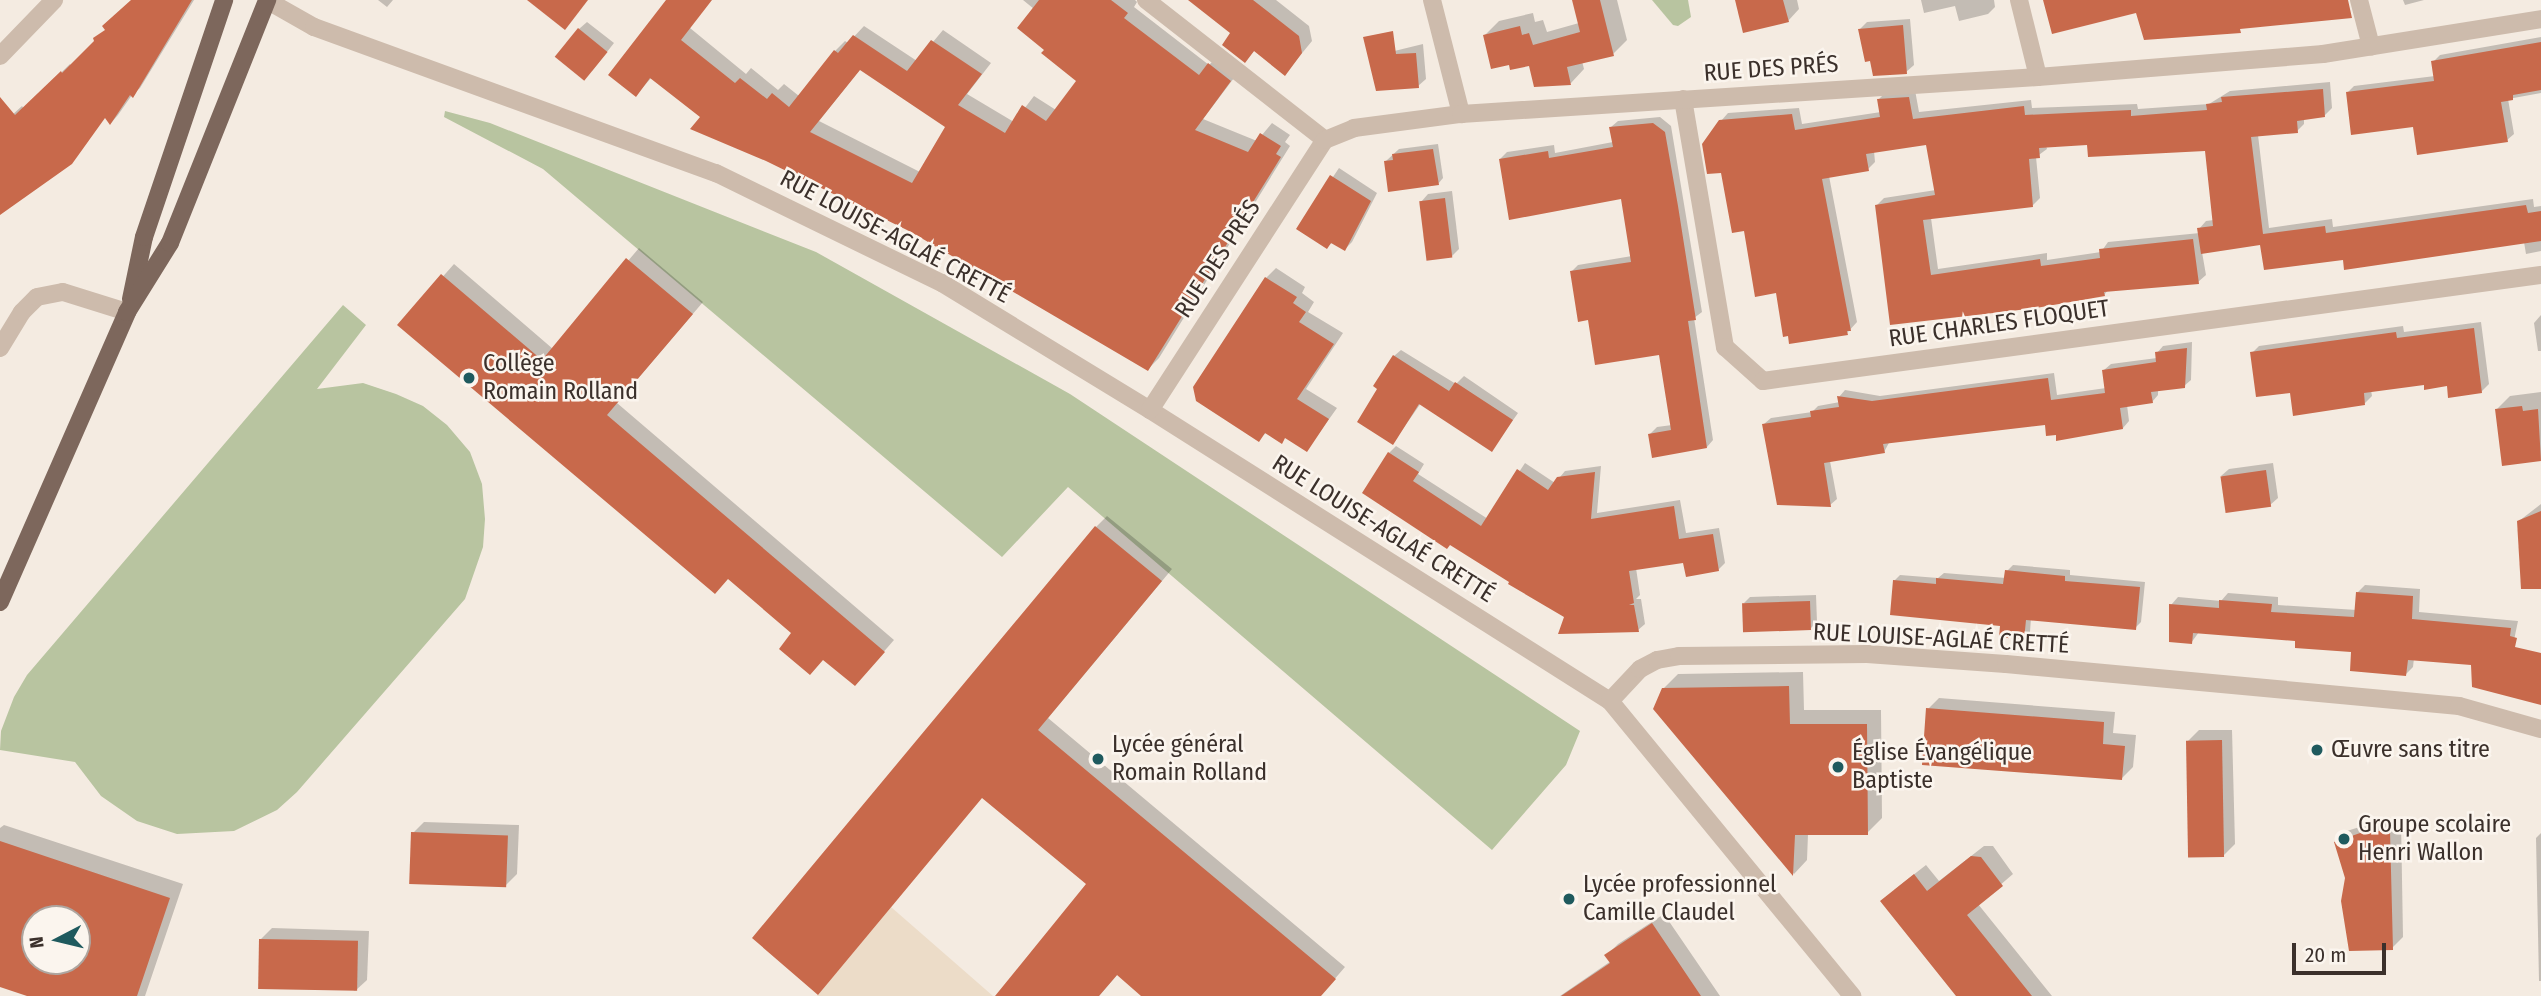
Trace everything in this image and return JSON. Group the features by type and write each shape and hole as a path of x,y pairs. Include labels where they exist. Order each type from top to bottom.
{"main road":[{"path":"127,313 144,237 224,0"},
{"path":"0,602 127,313 170,243 267,1"}],"street":[{"path":"0,56 54,0"},
{"path":"1146,0 1325,140"},
{"path":"1432,0 1461,114"},
{"path":"2019,0 2038,76"},
{"path":"2359,0 2371,46"},
{"name":"RUE LOUISE-AGLAÉ CRETTÉ","path":"267,1 314,27 716,173 942,283 1150,410 1610,701 1640,669 1657,660 1679,656 1867,654 2006,664 2459,706 2541,729"},
{"name":"RUE DES PRÉS","path":"1150,410 1325,140 1354,128 1387,121 1461,114 2038,76 2323,54 2541,19"},
{"name":"RUE CHARLES FLOQUET","path":"1683,99 1725,347 1763,381 2541,275"},
{"path":"0,348 22,312 37,297 63,292 127,313"},
{"path":"1610,701 1852,996"}],"green space":[{"path":"1652,0 1688,0 1691,17 1678,26 1673,25"},
{"path":"445,111 490,123 816,252 1070,394 1580,731 1566,765 1492,850 1068,487 1002,557 543,169 444,117"},
{"path":"343,305 366,325 317,389 363,383 396,394 423,406 447,425 470,452 482,484 485,519 483,547 465,599 297,792 277,810 234,831 177,834 137,821 101,796 75,762 0,750 1,731 14,697 27,675"}],"shaded area":[{"path":"891,907 993,996 817,996"}],"building":[{"path":"131,0 192,0 133,98 130,95 110,125 105,118 72,164 0,215 0,97 15,115 61,71 62,73 94,41 93,38 105,30 102,26"},
{"path":"527,0 588,0 565,30"},
{"path":"666,0 712,0 681,40 735,83 740,78 767,99 772,93 789,107 834,50 838,53 853,35 907,71 931,40 982,74 958,105 1005,133 1022,105 1046,121 1076,81 1041,53 1044,50 1017,28 1039,0 1111,0 1128,13 1124,18 1199,75 1208,63 1231,81 1195,130 1248,152 1260,133 1281,146 1276,154 1281,157 1148,371 911,232 766,161 690,129 700,117 650,78 636,97 608,75","holes":["860,70 945,127 912,183 810,132"]},
{"path":"1188,0 1253,0 1299,36 1302,53 1285,76 1254,51 1245,63 1222,45 1230,33"},
{"path":"1572,0 1600,0 1614,56 1567,67 1571,85 1534,87 1529,66 1510,70 1509,65 1491,69 1483,35 1520,26 1522,35 1529,33 1533,45 1580,32"},
{"path":"1735,0 1783,0 1789,22 1743,33"},
{"path":"2043,0 2348,0 2352,18 2240,29 2241,33 2144,40 2136,13 2052,34"},
{"path":"1903,25 1907,74 1873,76 1870,61 1865,62 1858,29"},
{"path":"578,28 608,52 584,81 555,57"},
{"path":"1393,31 1396,54 1416,53 1419,88 1376,91 1363,37"},
{"path":"2541,42 2541,90 2513,95 2513,100 2501,102 2508,142 2417,155 2413,127 2351,135 2346,92 2434,81 2431,61"},
{"path":"2323,89 2325,117 2297,121 2298,133 2251,137 2263,234 2325,226 2326,233 2526,205 2528,213 2541,211 2541,241 2344,270 2343,260 2264,270 2260,245 2201,254 2197,228 2213,226 2205,151 2088,157 2087,145 2039,148 2040,158 2029,159 2033,207 1923,220 1931,275 2040,259 2041,266 2100,258 2099,249 2193,239 2199,284 2104,292 2105,296 2036,308 1890,325 1875,205 1935,195 1926,145 1866,154 1869,171 1822,179 1851,331 1847,331 1848,335 1789,344 1788,336 1783,337 1776,293 1755,297 1744,231 1732,233 1721,173 1707,174 1702,144 1719,120 1792,114 1795,130 1880,117 1877,99 1909,97 1913,119 2024,106 2025,115 2131,110 2131,116 2207,110 2206,104 2222,102 2221,97"},
{"path":"1653,123 1665,132 1678,206 1696,320 1688,321 1707,448 1652,458 1648,434 1671,430 1659,355 1595,365 1588,320 1578,322 1570,271 1631,262 1621,199 1509,220 1499,159 1548,151 1549,158 1613,147 1609,127"},
{"path":"1433,149 1439,185 1388,192 1384,161 1393,160 1392,154"},
{"path":"1330,175 1371,201 1345,251 1331,243 1327,249 1296,229"},
{"path":"1445,198 1452,258 1427,261 1419,201"},
{"path":"626,258 693,314 607,415 885,652 855,686 823,660 810,675 779,649 791,633 728,579 715,594 397,325 441,274 542,360"},
{"path":"1265,277 1297,297 1293,303 1306,312 1299,322 1334,344 1297,399 1329,419 1307,452 1285,438 1282,444 1265,433 1259,442 1196,401 1193,387"},
{"path":"2474,328 2482,393 2448,398 2447,386 2424,390 2424,385 2364,393 2365,405 2293,416 2290,393 2256,397 2250,352 2396,332 2397,338"},
{"path":"2187,348 2185,388 2151,392 2153,403 2120,408 2123,429 2056,441 2056,435 2046,436 2045,425 1883,444 1885,453 1824,463 1831,507 1777,505 1762,424 1811,417 1810,411 1839,407 1837,396 1872,401 2048,378 2051,400 2105,393 2102,370 2156,362 2155,352"},
{"path":"1393,355 1449,391 1455,382 1513,420 1492,452 1419,404 1393,445 1357,422 1377,389 1373,386"},
{"path":"2522,406 2523,411 2538,409 2541,461 2502,466 2495,409"},
{"path":"1388,452 1419,472 1413,481 1481,526 1517,469 1548,490 1557,477 1595,472 1591,519 1674,506 1679,539 1713,534 1719,571 1686,577 1683,563 1629,571 1634,603 1629,605 1634,605 1639,632 1558,634 1564,617 1450,545 1447,549 1362,493"},
{"path":"2266,470 2271,507 2226,513 2220,476"},
{"path":"2541,511 2541,589 2521,589 2517,521"},
{"path":"1095,526 1162,581 1038,730 1336,979 1321,996 1141,996 1117,975 1099,996 995,996 1086,884 982,798 818,995 752,938"},
{"path":"2005,570 2065,576 2065,581 2140,587 2136,630 2026,620 2024,640 1999,637 2000,626 1890,615 1893,580 1936,584 1936,578 2003,584"},
{"path":"2356,592 2413,596 2412,619 2511,628 2510,636 2517,638 2515,647 2541,653 2541,705 2472,687 2471,665 2408,660 2406,676 2350,671 2351,652 2295,648 2295,641 2193,633 2192,644 2169,642 2169,604 2219,608 2219,600 2272,604 2271,612 2354,617"},
{"path":"1810,601 1811,630 1743,632 1742,603"},
{"path":"1789,686 1790,724 1867,724 1868,835 1795,835 1793,876 1653,709 1662,688"},
{"path":"1926,708 2104,722 2103,744 2125,746 2122,780 1922,765"},
{"path":"2222,740 2224,857 2188,858 2186,741"},
{"path":"2366,831 2390,831 2393,950 2349,951 2341,901 2345,878 2334,842"},
{"path":"411,832 508,835 506,887 409,884"},
{"path":"0,841 170,898 137,996 27,996 0,987"},
{"path":"1971,856 1981,857 2003,886 1967,915 2032,996 1956,996 1880,901 1914,874 1927,891"},
{"path":"1652,923 1701,996 1561,996 1610,963 1604,955"},
{"path":"259,939 358,941 357,991 258,989"}],"place":[{"name":"Collège Romain Rolland","path":"469,378"},
{"name":"Œuvre sans titre","path":"2317,750"},
{"name":"Lycée général Romain Rolland","path":"1098,759"},
{"name":"Église Évangélique Baptiste","path":"1838,767"},
{"name":"Groupe scolaire Henri Wallon","path":"2344,839"},
{"name":"Lycée professionnel Camille Claudel","path":"1569,899"}]}
